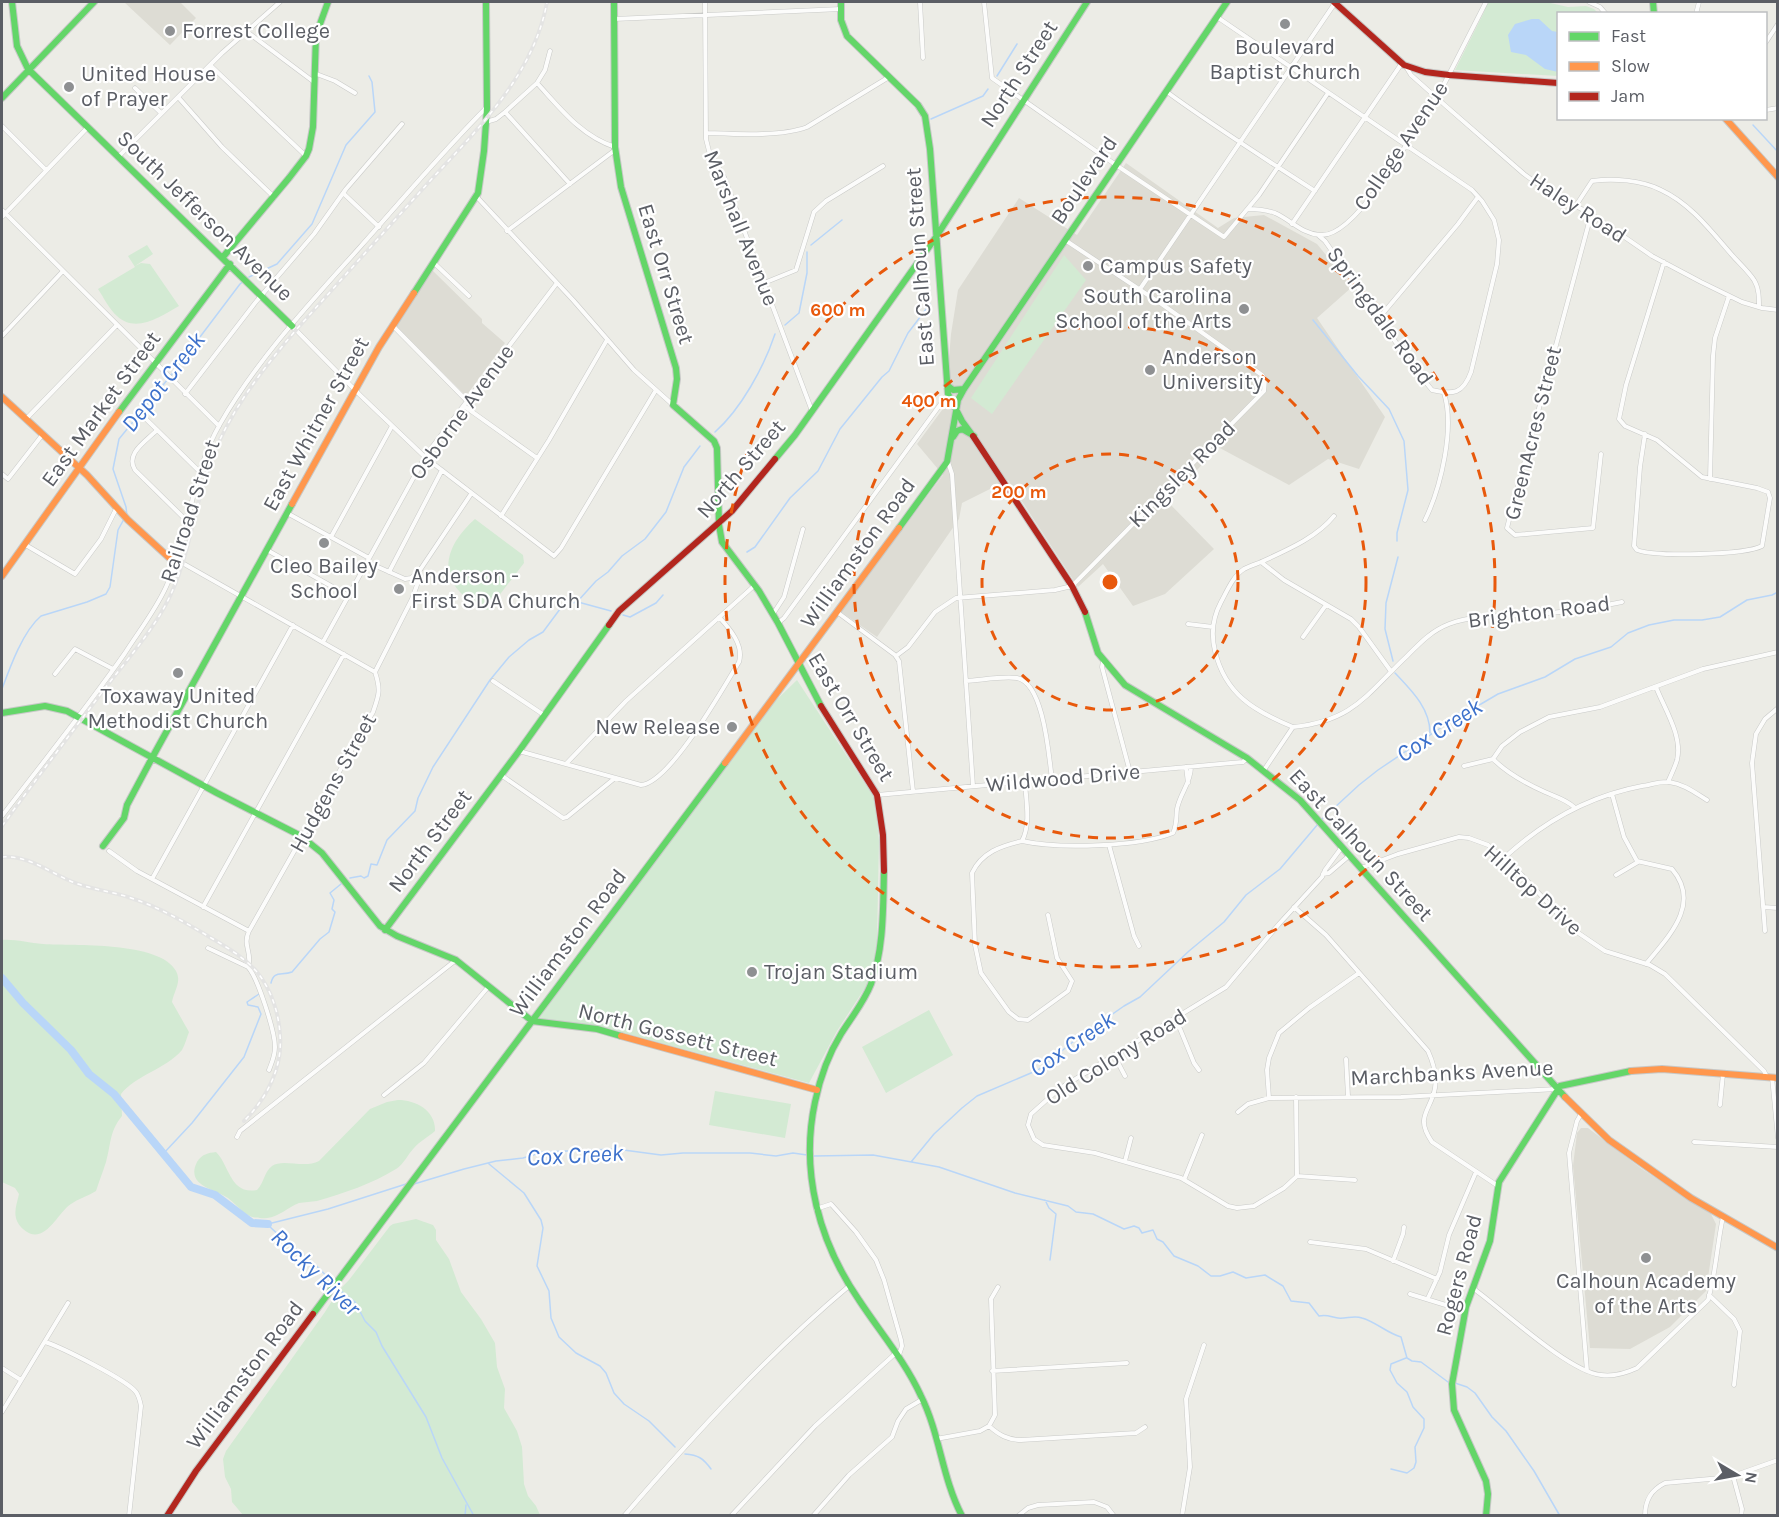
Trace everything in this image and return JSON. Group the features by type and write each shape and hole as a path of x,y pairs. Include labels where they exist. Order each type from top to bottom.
{"street":[{"path":"12,2 17,45 28,69"},
{"path":"2,98 94,2"},
{"path":"118,157 210,65 280,2"},
{"path":"223,257 306,156 313,134 316,35 328,2"},
{"name":"East Whitner Street","path":"106,849 124,818 127,805 152,758 355,390 392,326 476,196 484,151 487,108 486,2"},
{"name":"East Orr Street","path":"614,2 615,149 624,200 676,368 677,379 673,405 714,441 717,448 720,536 724,546 755,585 773,614 819,703 877,795 883,820 879,957 875,973 863,1000 828,1058 817,1090 809,1143 809,1171 816,1209 824,1234 849,1286 898,1353 922,1399 949,1488 962,1515"},
{"name":"Marshall Avenue","path":"705,2 706,132 709,151 724,177 813,411"},
{"path":"920,2 923,58"},
{"path":"984,2 992,78 1190,216 1224,237 1279,168 1328,93"},
{"name":"North Street","path":"385,930 519,752 619,611 732,512 813,411 936,237 1087,2"},
{"name":"Boulevard","path":"970,380 1227,2"},
{"path":"1140,290 1335,2 1403,64 1425,72 1449,75 1557,83"},
{"name":"College Avenue","path":"1318,235 1332,234 1361,210 1437,97 1486,2"},
{"path":"1588,2 1603,12"},
{"path":"614,19 841,5"},
{"name":"East Calhoun Street","path":"841,5 842,21 847,36 918,105 925,116 929,141 948,394 1072,586 1087,617 1098,653 1103,661 1125,685 1247,758 1287,788 1350,855 1557,1089 1609,1140 1691,1198 1778,1248"},
{"name":"Springdale Road","path":"1217,16 1472,190 1494,220 1499,240 1497,264 1468,379 1464,386 1456,392 1444,393 1432,390 1325,241 1318,235"},
{"path":"1767,40 1778,24"},
{"path":"246,31 314,82"},
{"path":"486,122 496,119 537,83 550,51"},
{"path":"1292,224 1403,64"},
{"name":"Haley Road","path":"1403,64 1412,75 1524,174 1664,262 1729,296 1759,307 1778,310"},
{"path":"210,65 306,156"},
{"name":"South Jefferson Avenue","path":"28,69 246,279 355,390 426,458 549,554 555,555 561,548 656,390"},
{"path":"314,73 355,93"},
{"path":"706,132 736,134 797,131 889,77"},
{"path":"507,231 615,149 582,130 537,83"},
{"path":"135,88 161,113"},
{"path":"1166,91 1239,143 1315,191"},
{"path":"178,97 222,147 274,197"},
{"name":"Railroad Street","path":"2,816 113,669 165,589 176,562 200,472 219,426 242,388 292,326 487,108"},
{"path":"505,112 570,184"},
{"path":"1727,120 1778,177"},
{"path":"185,394 262,295 402,124"},
{"path":"2,126 46,170"},
{"path":"88,128 3,213 219,426"},
{"path":"764,283 796,270 811,219 819,205 883,166"},
{"path":"1575,207 1592,181 1647,184 1660,189 1682,202 1703,222 1753,279 1759,297 1759,307"},
{"path":"344,193 379,227"},
{"path":"476,196 557,283 633,370 673,405"},
{"path":"1379,318 1478,197"},
{"path":"1247,209 1260,209 1276,214 1299,229 1318,235"},
{"name":"GreenAcres Street","path":"1591,215 1510,516 1507,528 1511,533 1515,535 1593,528 1601,454"},
{"name":"Kingsley Road","path":"1065,240 1262,375 1266,385 1264,391 1072,586"},
{"path":"433,262 470,296"},
{"path":"1645,435 1640,467 1634,546 1637,550 1652,553 1725,552 1750,550 1762,546 1770,498 1768,492 1702,477 1657,440 1625,426 1619,419 1620,408 1664,262"},
{"name":"East Market Street","path":"2,576 230,264"},
{"path":"2,336 63,271"},
{"name":"Osborne Avenue","path":"323,642 405,491 426,458 557,283"},
{"path":"1710,479 1713,356 1715,338 1729,296"},
{"path":"26,419 116,326"},
{"path":"392,326 466,404 537,458"},
{"path":"501,516 607,340"},
{"name":"Williamston Road","path":"167,1515 196,1471 947,462 958,400 970,380"},
{"path":"947,385 953,390 964,389"},
{"path":"1425,520 1431,507 1446,446 1447,404 1444,393"},
{"path":"778,623 784,618 948,394"},
{"path":"2,397 79,468 116,509 176,562 242,596 375,672 412,599 419,571"},
{"path":"146,419 200,472"},
{"path":"331,537 393,426"},
{"path":"952,440 959,430 965,430 974,436"},
{"path":"156,431 133,455 132,465 135,471 187,521"},
{"path":"2,474 8,479 43,434"},
{"path":"947,462 952,474 973,786"},
{"path":"388,572 442,470"},
{"path":"287,513 388,572 409,579 419,571 471,493"},
{"path":"24,544 75,574 101,539 116,509"},
{"path":"1264,770 1293,727 1248,704 1235,693 1224,678 1212,642 1216,610 1230,585 1244,569 1317,534 1334,516"},
{"path":"773,614 784,597 803,529"},
{"path":"267,550 349,596"},
{"path":"1261,562 1284,580 1351,619 1390,670"},
{"path":"566,764 626,701 755,585"},
{"path":"896,656 908,647 935,612 956,598 1054,590 1072,586"},
{"name":"Brighton Road","path":"1293,727 1313,725 1348,712 1431,632 1450,624 1468,619 1582,610 1622,602"},
{"path":"1303,636 1326,605"},
{"path":"837,612 896,656 899,661 913,791"},
{"path":"519,752 641,785 648,784 664,772 689,740 739,662 741,655 737,642 719,617"},
{"path":"1188,624 1214,627"},
{"path":"152,879 293,625"},
{"path":"55,674 75,649 113,669"},
{"path":"1464,766 1493,759 1502,746 1520,732 1549,717 1600,707 1704,669 1778,652"},
{"path":"204,907 344,654"},
{"path":"1103,661 1102,667 1130,772"},
{"name":"Hudgens Street","path":"249,931 373,712 380,692 375,672"},
{"path":"966,681 1018,678 1027,682 1033,690 1048,744 1052,780"},
{"path":"493,681 544,715"},
{"path":"1656,687 1678,746 1677,759 1668,782"},
{"path":"2,713 53,707 79,716 152,758 303,838 322,853 372,919 385,930 456,960 532,1021"},
{"path":"1765,931 1752,763 1756,734 1765,719 1778,708"},
{"name":"Wildwood Drive","path":"877,795 1243,762 1247,758"},
{"path":"1493,759 1518,778 1567,801 1574,807"},
{"path":"1048,915 1054,952 1072,981 1071,985 1068,991 1039,1013 1028,1020 1018,1019 1009,1012 981,974 975,945 972,890 972,873 977,863 984,856 1006,845 1022,841 1035,844 1109,845 1164,837 1173,833 1178,804 1188,783 1189,767"},
{"path":"501,775 563,818 615,778"},
{"path":"1022,841 1027,816 1024,782"},
{"path":"1504,858 1522,841 1574,807 1612,794 1668,782 1685,786 1707,800"},
{"path":"1612,794 1630,851 1639,861 1672,870 1682,885 1683,913 1646,964"},
{"name":"Hilltop Drive","path":"1361,869 1398,854 1459,837 1483,843 1504,858 1571,928 1605,951 1646,964 1665,974 1772,1077"},
{"path":"1109,845 1134,936 1139,946"},
{"name":"Old Colony Road","path":"1297,1176 1254,1206 1242,1209 1228,1206 1184,1180 1125,1161 1095,1153 1043,1145 1034,1139 1028,1125 1031,1114 1048,1097 1226,987 1323,874 1342,847"},
{"path":"106,849 152,879 249,931 245,942 250,958 248,967 261,994 275,1046 274,1058 269,1070"},
{"name":"Old Colony Road","path":"1323,874 1329,873 1350,855"},
{"path":"1616,875 1639,861"},
{"path":"1763,907 1778,908"},
{"path":"1294,908 1326,935 1428,1051 1434,1063 1435,1086 1424,1121 1427,1135 1432,1143 1498,1186"},
{"path":"208,948 248,967"},
{"path":"237,1137 240,1131 257,1117 456,960"},
{"path":"1269,1098 1267,1070 1279,1033 1309,1008 1359,973"},
{"path":"384,1095 423,1063 489,986"},
{"path":"1176,1019 1199,1070"},
{"name":"North Gossett Street","path":"532,1021 597,1029 817,1090"},
{"path":"1114,1055 1125,1076"},
{"path":"1346,1059 1348,1096"},
{"name":"Marchbanks Avenue","path":"1238,1112 1248,1104 1269,1098 1433,1095 1557,1089 1560,1086 1640,1069 1772,1077"},
{"path":"1720,1105 1723,1073"},
{"path":"1772,1077 1778,1138"},
{"name":"Rogers Road","path":"1486,1515 1488,1494 1486,1481 1462,1430 1452,1401 1452,1384 1465,1311 1490,1241 1499,1182 1557,1089"},
{"path":"1296,1097 1297,1176 1355,1180"},
{"path":"1581,1114 1569,1153 1587,1371"},
{"path":"1184,1180 1202,1135"},
{"path":"1125,1161 1131,1138"},
{"path":"1694,1142 1778,1147"},
{"path":"1428,1298 1437,1279 1449,1235 1476,1173"},
{"path":"731,1515 815,1426 898,1353 901,1340 884,1280 870,1250 831,1204 816,1209"},
{"path":"1474,1289 1550,1348 1587,1371 1601,1375 1624,1374 1638,1368 1708,1300 1723,1217"},
{"path":"1393,1261 1404,1227"},
{"path":"1310,1242 1366,1249 1437,1279"},
{"path":"624,1515 742,1386 849,1286"},
{"path":"936,1439 980,1431 989,1426 995,1415 991,1299 998,1287"},
{"path":"1410,1294 1465,1311"},
{"path":"1709,1295 1734,1319 1740,1331 1734,1385"},
{"path":"2,1412 68,1303"},
{"path":"45,1342 58,1346 128,1385 138,1395 141,1406 129,1515"},
{"path":"1182,1515 1190,1481 1186,1399 1204,1345"},
{"path":"992,1371 1127,1363"},
{"path":"2,1368 21,1380"},
{"path":"813,1515 849,1474 892,1437 906,1409 922,1399"},
{"path":"989,1426 1006,1437 1021,1440 1136,1433 1145,1427"},
{"path":"1645,1515 1648,1498 1657,1487 1665,1483 1733,1476 1778,1461"},
{"path":"1733,1476 1742,1509 1741,1515"},
{"path":"1018,1515 1038,1505 1094,1502 1107,1507 1114,1515"}],"shaded area":[{"name":"Forrest College","path":"124,2 180,2 196,18 170,45"},
{"name":"Anderson University","path":"1126,163 1218,228 1234,218 1264,215 1317,244 1352,287 1317,318 1385,417 1359,469 1328,459 1289,485 1218,447 1168,502 1214,549 1165,594 1133,606 1103,564 1078,587 1008,480 962,503 959,519 877,637 841,612 943,475 917,444 945,406 951,334 958,290 1019,198 1077,235"},
{"path":"432,270 482,319 482,323 505,343 466,396 396,326"},
{"name":"Calhoun Academy of the Arts","path":"1581,1128 1588,1128 1642,1169 1711,1214 1716,1224 1706,1291 1670,1327 1630,1349 1590,1348 1573,1166 1577,1133"}],"green space":[{"path":"1487,2 1546,2 1568,7 1586,6 1597,12 1557,12 1557,76 1455,70"},
{"path":"147,245 153,254 135,266 141,263 150,264 179,306 148,322 132,323 124,321 114,313 98,289 135,267 128,256"},
{"path":"1064,255 1086,280 992,414 971,398"},
{"path":"475,519 523,555 524,563 488,610 464,596 455,586 448,566 453,546 466,527"},
{"path":"797,680 875,799 879,841 877,940 872,977 837,1031 809,1083 602,1027 532,1021 760,716"},
{"path":"2,940 115,947 153,954 167,961 178,975 172,1002 189,1032 182,1050 175,1057 127,1087 121,1094 122,1116 113,1133 96,1191 71,1204 50,1227 37,1234 31,1234 19,1225 15,1212 19,1194 15,1188 2,1182"},
{"path":"929,1010 953,1055 886,1093 862,1047"},
{"path":"715,1091 791,1104 785,1138 709,1125"},
{"path":"398,1100 412,1102 424,1108 432,1118 435,1131 416,1146 396,1169 358,1188 317,1201 299,1203 276,1216 260,1218 244,1213 228,1198 198,1182 195,1176 194,1170 199,1159 205,1154 216,1152 236,1184 248,1190 257,1190 272,1166 282,1163 307,1164 319,1161 370,1109"},
{"path":"416,1219 433,1225 436,1230 436,1240 449,1259 461,1292 495,1343 497,1367 505,1389 504,1408 517,1431 522,1447 524,1484 528,1496 540,1515 243,1515 232,1502 231,1489 225,1477 223,1459 226,1451 338,1291 390,1226"}],"water":[{"path":"1539,19 1552,31 1557,32 1557,72 1545,69 1526,55 1511,52 1508,35 1515,24"}],"waterway":[{"path":"997,76 1017,44"},
{"name":"Depot Creek","path":"249,277 277,264 312,224 346,145 375,112 372,82 369,76"},
{"path":"931,119 983,96 988,89"},
{"path":"1753,125 1778,152"},
{"path":"811,245 842,220"},
{"path":"785,325 799,313 807,273 807,252"},
{"name":"Depot Creek","path":"127,516 113,469 119,439 245,280"},
{"path":"747,552 755,547 790,498 818,471 840,429 889,371 908,333 930,304"},
{"path":"1313,320 1358,376 1389,409 1404,441 1408,490 1397,541"},
{"path":"715,432 734,412 751,387 775,334"},
{"path":"350,878 361,876 364,878 368,876 371,864 377,865 387,840 415,811 418,798 433,767 490,680 509,657 529,640 543,632 563,605 577,602 622,556 645,539 666,512 684,467 700,446"},
{"name":"Depot Creek","path":"2,689 23,640 41,616 106,594 110,587 118,530 124,519"},
{"path":"1393,661 1385,629 1386,603 1398,557"},
{"name":"Cox Creek","path":"1321,820 1378,770 1442,727 1453,716 1498,694 1545,677 1575,659 1611,647 1628,633 1649,625 1674,620 1702,620 1720,617 1747,600 1778,592"},
{"path":"623,615 630,617 656,603 663,595"},
{"path":"578,602 611,611"},
{"path":"1395,673 1423,708 1427,715 1430,733"},
{"name":"Cox Creek","path":"911,1162 934,1134 977,1096 1038,1070 1074,1041 1140,997 1224,922 1246,895 1280,869 1318,824"},
{"path":"271,983 274,976 292,972 320,939 329,932 335,912 332,909 334,900 330,893 341,884"},
{"name":"Rocky River","path":"2,978 23,1003 71,1050 89,1074 114,1094 191,1187 215,1195 252,1223 268,1224"},
{"path":"163,1154 192,1123 244,1057 261,1014 258,1007 248,1005 247,1002 259,994"},
{"path":"414,1184 496,1161 523,1158 543,1152 616,1149 661,1155 683,1153 750,1153 776,1156 793,1153 814,1156 873,1155 939,1167 1015,1193 1068,1206 1076,1212 1093,1214 1124,1229 1134,1226 1142,1233 1153,1230 1157,1239 1163,1242 1174,1256 1198,1266 1211,1276 1233,1272 1246,1278 1265,1275 1283,1286 1291,1301 1309,1303 1319,1316 1359,1317 1372,1322 1401,1337 1407,1358"},
{"path":"489,1164 524,1193 541,1220 543,1228 537,1266 549,1291 551,1318 559,1337 576,1353 600,1366 606,1373 614,1393 624,1404 649,1421 675,1447"},
{"name":"Cox Creek","path":"268,1224 328,1209 406,1184"},
{"path":"1045,1200 1056,1214 1050,1260"},
{"name":"Rocky River","path":"268,1225 319,1268 333,1284"},
{"name":"Rocky River","path":"337,1288 355,1302 365,1321 376,1332 382,1346 426,1417 442,1458 474,1516"},
{"path":"1391,1469 1407,1473 1414,1468 1415,1447 1424,1428 1424,1419 1413,1407 1407,1392 1397,1383 1390,1370 1391,1364 1406,1358"},
{"path":"1407,1358 1421,1362 1448,1382"},
{"path":"1455,1383 1475,1393 1492,1417 1506,1431 1534,1471 1560,1516"},
{"path":"685,1454 700,1458 711,1469"},
{"path":"465,1516 466,1505"}],"railway":[{"path":"2,826 159,617 180,572 210,463 236,409 270,361 296,330 497,105 514,82 528,57 540,30 547,2"},
{"path":"2,857 13,857 32,862 78,884 153,906 225,946 257,972 276,1010 279,1027 279,1059 266,1093 244,1121"}],"traffic: fast":[{"path":"12,2 17,46 28,69 292,326"},
{"path":"2,98 94,2"},
{"path":"223,257 289,178 309,149 313,127 316,35 328,2"},
{"path":"414,293 478,193 487,108 486,2"},
{"path":"614,2 615,147 621,187 676,368 677,379 673,405 714,441 717,448 719,525 722,542 759,591 821,706"},
{"path":"841,2 841,20 847,36 918,105 925,116 930,149 948,394 973,436"},
{"path":"775,459 795,435 936,237 1087,2"},
{"path":"899,528 947,462 958,400 964,389 1227,2"},
{"path":"1653,2 1654,12"},
{"path":"119,412 230,264"},
{"path":"947,385 953,390 964,389"},
{"path":"953,437 957,431 962,429 974,436"},
{"path":"103,846 124,818 127,805 152,758 292,504"},
{"path":"1085,612 1098,653 1125,685 1247,758 1300,800 1565,1097"},
{"path":"385,930 519,751 609,625"},
{"path":"2,713 45,706 67,711 301,836 322,853 380,926 397,936 456,960 532,1021 597,1029 621,1036"},
{"path":"313,1314 725,763"},
{"path":"884,871 882,928 875,971 865,997 832,1050 817,1093 811,1128 812,1180 816,1206 824,1230 845,1278 900,1359 921,1396 933,1425 950,1487 962,1516"},
{"path":"1486,1516 1488,1494 1486,1481 1454,1410 1452,1384 1466,1307 1490,1241 1499,1182 1560,1086 1631,1071"}],"traffic: slow":[{"path":"1727,120 1778,177"},
{"path":"292,504 379,347 414,293"},
{"path":"2,397 87,475 128,520 176,564"},
{"path":"2,576 119,412"},
{"path":"725,763 899,528"},
{"path":"621,1036 817,1090"},
{"path":"1631,1071 1662,1069 1778,1078"},
{"path":"1565,1097 1609,1140 1691,1198 1778,1248"}],"traffic: jam":[{"path":"1334,2 1404,65 1425,72 1449,75 1557,83"},
{"path":"973,436 1072,586 1085,612"},
{"path":"609,625 619,611 732,511 775,459"},
{"path":"821,706 877,795 883,835 884,871"},
{"path":"167,1516 196,1471 313,1314"}],"place":[{"name":"Boulevard Baptist Church","path":"1285,24"},
{"name":"Forrest College","path":"170,31"},
{"name":"United House of Prayer","path":"69,87"},
{"name":"Campus Safety","path":"1088,266"},
{"name":"South Carolina School of the Arts","path":"1244,309"},
{"name":"Anderson University","path":"1150,370"},
{"name":"Cleo Bailey School","path":"324,543"},
{"name":"Anderson - First SDA Church","path":"399,589"},
{"name":"Toxaway United Methodist Church","path":"178,673"},
{"name":"New Release","path":"732,727"},
{"name":"Trojan Stadium","path":"752,972"},
{"name":"Calhoun Academy of the Arts","path":"1646,1258"}]}
